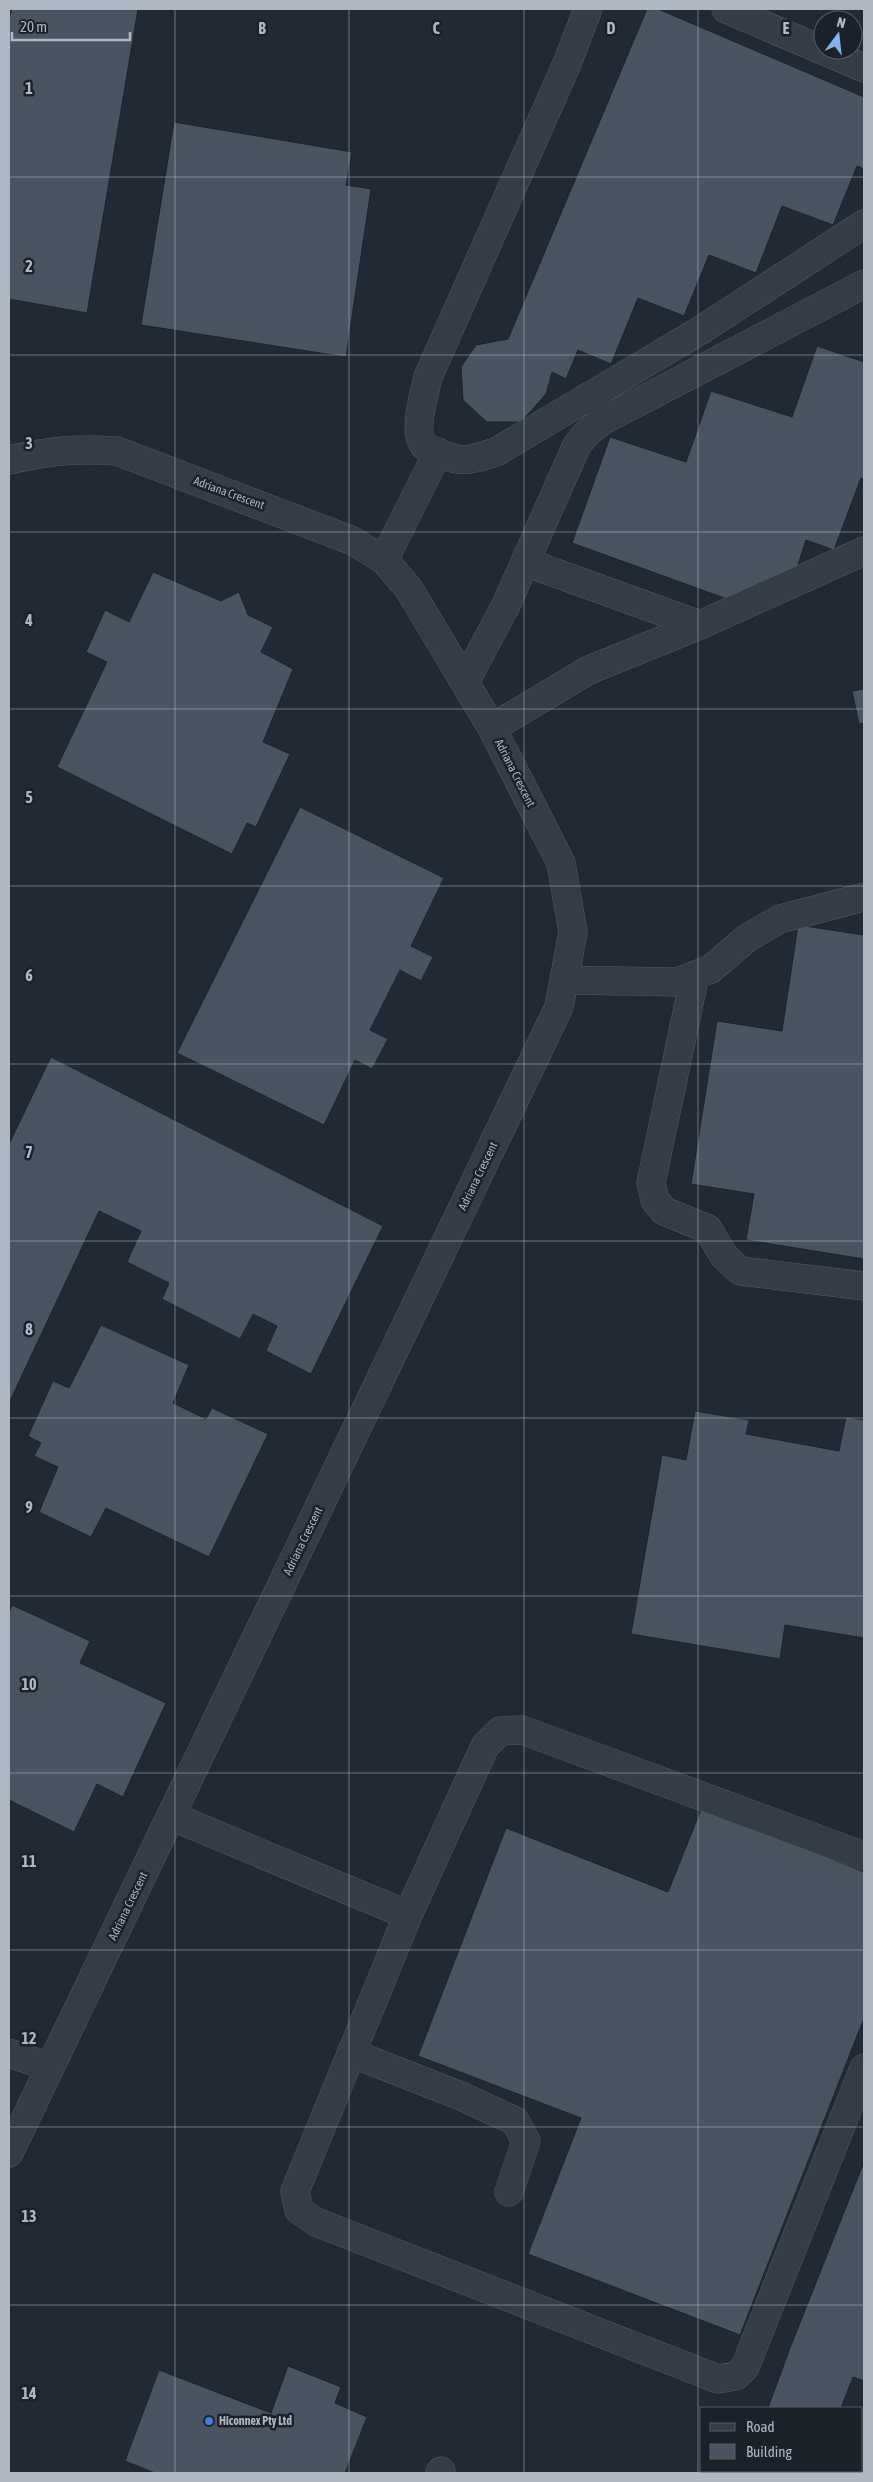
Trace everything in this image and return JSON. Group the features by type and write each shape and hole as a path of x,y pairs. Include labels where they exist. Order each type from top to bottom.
{"street":[{"path":"588,9 566,66 428,376 421,408 421,439 426,447 457,461 470,460 496,452 701,330 864,224"},
{"path":"726,9 864,68"},
{"path":"465,682 506,604 577,445 587,433 602,421 864,284"},
{"name":"Adriana Crescent","path":"9,460 77,448 117,451 353,541 384,560 409,589 492,728 561,863 573,932 559,1007 9,2153"},
{"path":"384,560 438,452"},
{"path":"492,728 589,670 700,625 864,551"},
{"path":"525,562 700,625"},
{"path":"564,980 676,982 711,969 747,938 780,919 864,897"},
{"path":"695,975 651,1183 655,1200 664,1211 708,1229 724,1256 740,1271 864,1286"},
{"path":"864,1856 522,1730 500,1731 485,1746 408,1915 295,2191 299,2210 316,2222 718,2379 736,2376 745,2367 864,2068"},
{"path":"171,1816 408,1915"},
{"path":"9,2053 50,2068"},
{"path":"351,2053 462,2096 515,2122 526,2141 509,2192"}],"building":[{"path":"12,9 138,9 87,313 9,299 9,18"},
{"path":"647,9 658,9 864,97 864,169 857,166 833,225 782,206 756,273 709,255 684,316 638,298 611,364 578,350 566,379 552,372 546,394 521,422 487,422 463,400 461,367 476,345 508,339"},
{"path":"174,122 352,152 346,185 371,189 346,357 141,325"},
{"path":"817,346 864,362 864,479 861,478 834,550 806,540 796,571 730,600 572,543 610,437 686,462 711,391 792,417"},
{"path":"153,572 221,601 239,592 248,615 273,627 261,652 293,669 263,742 290,754 256,827 247,823 232,854 57,767 107,662 86,652 105,610 129,622"},
{"path":"864,689 864,723 859,724 852,691"},
{"path":"300,807 444,878 411,946 433,957 421,981 400,970 370,1030 388,1039 372,1069 355,1060 324,1125 177,1053"},
{"path":"798,925 864,935 864,1259 746,1240 754,1194 691,1184 717,1021 782,1031"},
{"path":"51,1057 383,1226 311,1374 266,1351 277,1326 253,1314 240,1339 162,1299 169,1283 127,1262 141,1231 99,1211 9,1403 9,1144"},
{"path":"101,1325 189,1365 173,1403 206,1419 212,1408 268,1434 209,1557 106,1508 91,1537 39,1512 58,1467 34,1456 41,1443 28,1436 53,1381 69,1388"},
{"path":"695,1411 749,1420 746,1434 839,1451 846,1417 864,1420 864,1638 785,1625 780,1659 631,1634 662,1455 686,1460"},
{"path":"12,1605 90,1641 80,1663 166,1703 123,1797 97,1784 74,1832 9,1800 9,1613"},
{"path":"702,1807 864,1872 864,2018 740,2335 528,2254 581,2118 418,2056 506,1828 668,1892"},
{"path":"864,2162 864,2381 853,2377 841,2407 768,2407"},
{"path":"288,2366 341,2387 335,2403 367,2417 345,2473 155,2473 125,2461 159,2370 271,2413"}],"place":[{"name":"Hiconnex Pty Ltd","path":"209,2421"}]}
